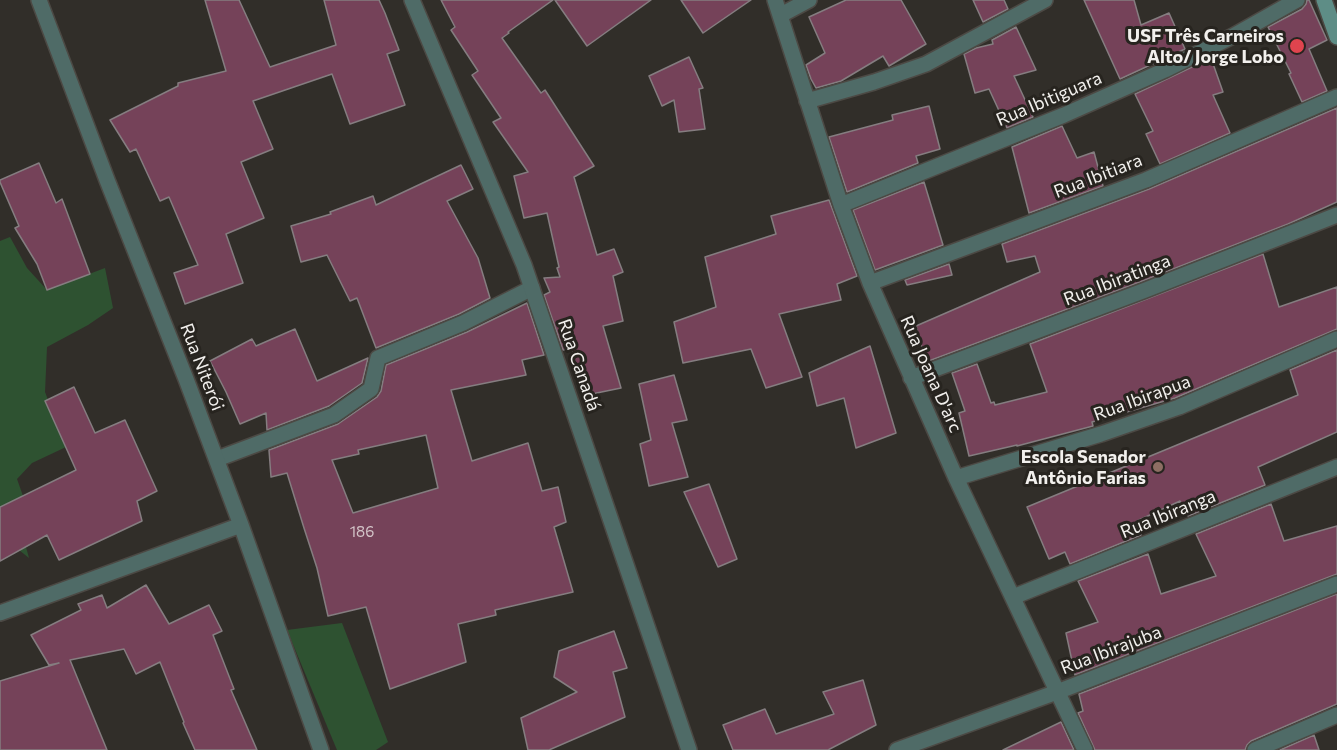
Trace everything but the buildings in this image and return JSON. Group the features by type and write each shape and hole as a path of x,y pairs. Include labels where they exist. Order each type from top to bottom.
{"main road":[{"path":"1324,0 1337,37"}],"street":[{"name":"Rua Niterói","path":"39,0 242,525 321,750"},
{"name":"Rua Canadá","path":"412,0 524,265 689,750"},
{"name":"Rua Joana D'arc","path":"775,0 841,205 870,283 956,478 1085,750"},
{"path":"781,15 809,0"},
{"path":"807,101 926,64 1044,0"},
{"name":"Rua Ibitiguara","path":"841,205 1064,115 1165,70 1233,36 1297,0"},
{"name":"Rua Ibitiara","path":"870,283 1146,180 1337,97"},
{"name":"Rua Ibiratinga","path":"911,378 1337,215"},
{"path":"217,459 334,415 371,389 378,358 463,322 532,288"},
{"name":"Rua Ibirapua","path":"956,478 1101,434 1179,407 1337,339"},
{"name":"Rua Ibiranga","path":"1013,597 1337,467"},
{"path":"0,613 242,525"},
{"name":"Rua Ibirajuba","path":"897,750 1057,692 1337,584"},
{"path":"1255,750 1337,715"}],"green space":[{"path":"10,237 27,268 47,290 105,268 113,308 88,325 47,347 45,392 66,447 32,463 17,479 23,496 17,515 29,558 9,542 0,542 0,241"},
{"path":"342,623 388,742 376,750 337,750 287,630"}],"place":[{"name":"USF Três Carneiros Alto/ Jorge Lobo","path":"1297,46"},
{"name":"Escola Senador Antônio Farias","path":"1158,467"}]}
